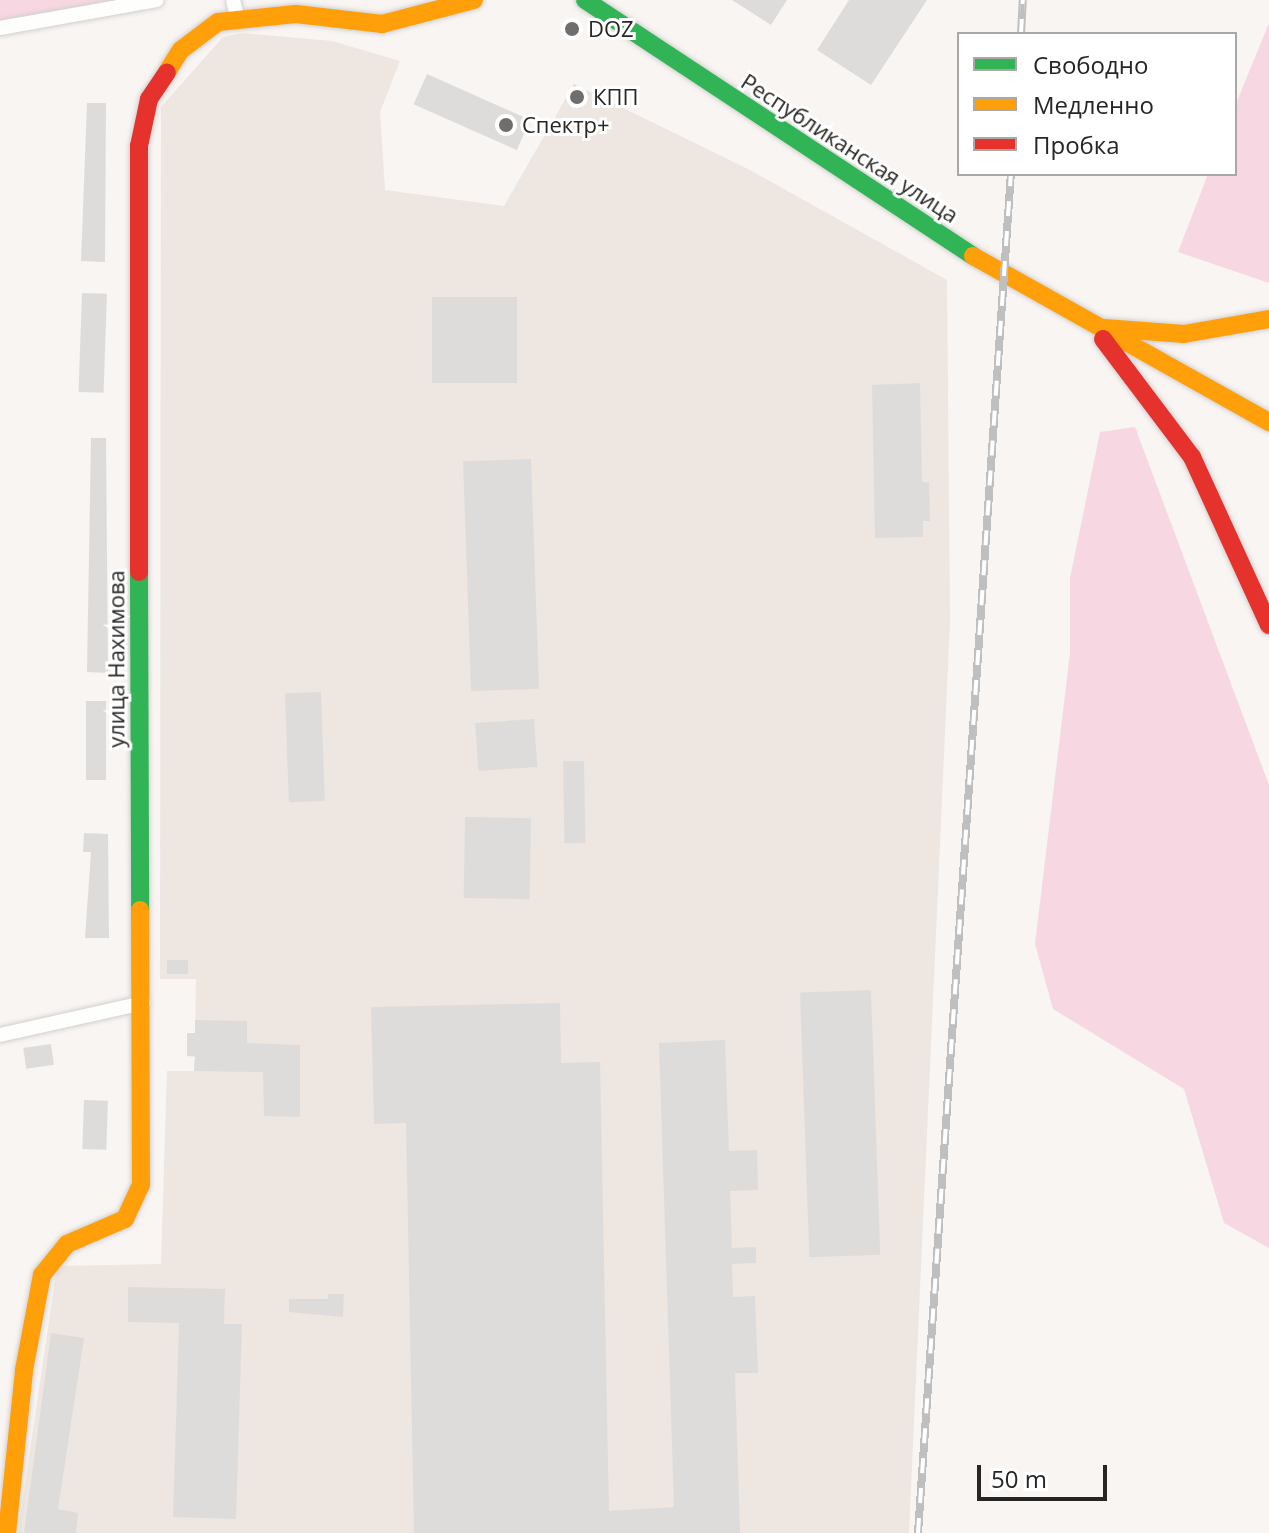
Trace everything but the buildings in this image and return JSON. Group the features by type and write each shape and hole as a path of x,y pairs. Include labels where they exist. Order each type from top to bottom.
{"street":[{"path":"0,28 157,0"},
{"name":"улица Нахимова","path":"7,1533 24,1370 42,1275 57,1252 125,1219 138,1198 143,1003 139,146 149,99 181,50 235,8 382,24 474,0"},
{"name":"Республиканская улица","path":"585,0 939,236 1094,328 1269,422"},
{"path":"1094,328 1196,333 1269,319"},
{"path":"1094,328 1139,379 1192,457 1269,625"},
{"path":"0,1035 143,1003"}],"shaded area":[{"path":"0,0 140,0 0,29"},
{"path":"1269,23 1269,283 1178,252 1207,176 1237,176 1237,101"},
{"path":"242,33 332,41 400,61 380,112 385,190 504,206 574,84 748,169 947,280 950,621 909,1533 18,1533 57,1266 161,1264 167,1071 194,1071 195,1057 187,1056 187,1033 195,1033 196,979 160,979 161,107 223,37"},
{"path":"1135,427 1269,785 1269,1248 1224,1223 1184,1089 1053,1009 1035,944 1070,653 1070,578 1100,432"}],"railway":[{"path":"1021,32 1023,0"},
{"path":"918,1533 1011,176"}],"traffic: fast":[{"path":"585,0 973,256"},
{"path":"139,572 140,910"}],"traffic: slow":[{"path":"167,72 181,50 218,22 296,14 382,24 474,0"},
{"path":"973,256 1269,422"},
{"path":"1104,328 1184,334 1269,319"},
{"path":"7,1533 24,1370 42,1275 67,1244 125,1219 141,1185 140,910"}],"traffic: jam":[{"path":"139,572 139,146 149,99 167,72"},
{"path":"1103,339 1192,457 1269,625"}],"place":[{"name":"DOZ","path":"572,29"},
{"name":"КПП","path":"577,97"},
{"name":"Спектр+","path":"506,125"}]}
